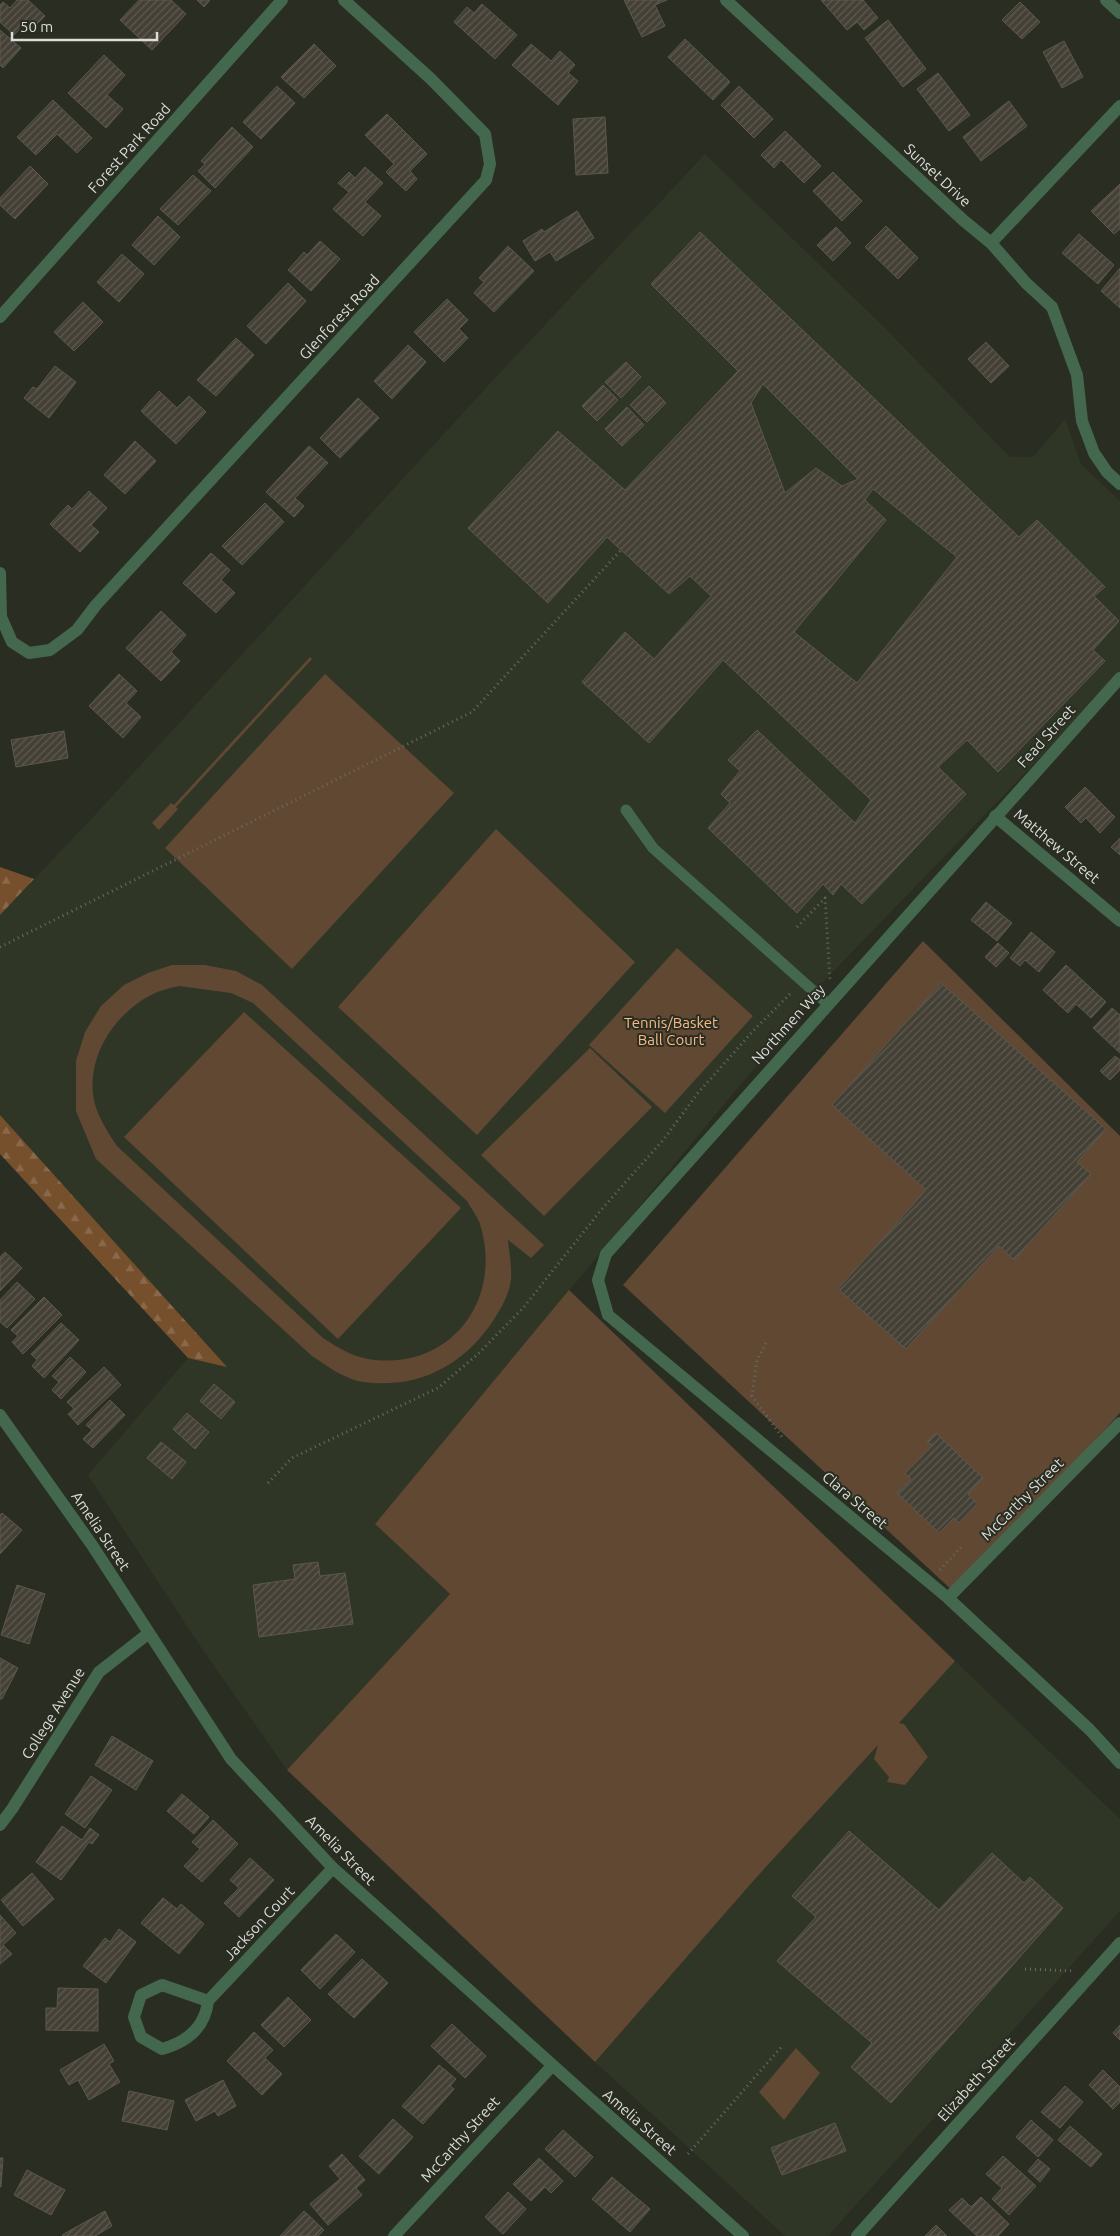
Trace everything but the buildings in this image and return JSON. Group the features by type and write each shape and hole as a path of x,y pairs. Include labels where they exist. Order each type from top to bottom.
{"street":[{"name":"Forest Park Road","path":"0,317 282,0"},
{"name":"Glenforest Road","path":"0,573 1,618 12,642 29,653 50,650 77,630 96,605 486,180 490,164 485,134 431,79 344,0"},
{"name":"Sunset Drive","path":"726,0 956,214 991,243 1026,283 1052,307 1077,375 1082,420 1091,446 1107,472 1120,484"},
{"path":"1106,0 1120,13"},
{"path":"991,243 1120,106"},
{"name":"Fead Street","path":"995,816 1120,678"},
{"name":"Matthew Street","path":"995,816 1120,921"},
{"name":"Northmen Way","path":"606,1254 995,816"},
{"name":"Clara Street","path":"606,1254 598,1280 608,1315 948,1598 1090,1730 1120,1763"},
{"name":"Amelia Street","path":"0,1415 92,1545 232,1759 333,1868 743,2236"},
{"name":"McCarthy Street","path":"948,1598 1120,1423"},
{"name":"College Avenue","path":"0,1824 12,1809 98,1672 149,1633"},
{"name":"Jackson Court","path":"208,2001 162,1985 141,1995 134,2017 141,2037 162,2049 177,2045 196,2032 207,2013 208,2001 333,1868"},
{"name":"Elizabeth Street","path":"857,2236 1120,1943"},
{"name":"McCarthy Street","path":"394,2236 552,2066"}],"lane":[{"path":"626,810 653,848 802,982 829,1002"}],"path":[{"path":"0,947 472,712 621,550"},
{"path":"797,927 825,898 829,1002"},
{"path":"268,1483 292,1458 438,1388 478,1354 536,1293 601,1210 664,1139 698,1092 753,1031 802,982"},
{"path":"766,1343 757,1360 752,1396 786,1444"},
{"path":"929,1582 963,1545"},
{"path":"1024,1969 1094,1972"},
{"path":"688,2154 783,2044"}],"shaded area":[{"path":"705,154 883,326 1010,457 1033,457 1065,419 1081,464 1120,501 1120,675 823,982 816,994 375,1524 450,1594 287,1770 198,1643 88,1475 188,1358 226,1366 0,1115 0,915 94,816 495,378"},
{"path":"955,1661 1120,1819 1120,1911 828,2236 785,2236 595,2062 755,1879"}],"green space":[{"path":"310,657 312,659 176,807 178,809 159,830 152,823 171,803 174,805"},
{"path":"325,674 454,793 292,969 165,848"},
{"path":"496,829 635,962 477,1135 338,1007"},
{"path":"0,867 34,879 0,915"},
{"path":"923,941 1120,1136 1120,1413 955,1593 623,1285"},
{"name":"Tennis/Basket Ball Court","path":"677,948 753,1016 665,1113 589,1045"},
{"path":"172,965 205,965 236,971 262,985 544,1245 531,1258 508,1240 511,1274 506,1297 491,1324 465,1353 451,1364 435,1372 401,1382 363,1382 342,1375 312,1356 96,1159 76,1111 76,1061 85,1032 101,1006 124,985 148,973","holes":["179,986 231,993 253,1003 467,1201 474,1212 480,1224 485,1252 484,1279 476,1304 463,1325 445,1342 423,1354 397,1360 362,1358 334,1345 323,1338 117,1146 109,1134 96,1108 93,1094 93,1078 101,1048 117,1022 140,1002 169,988"]},
{"path":"244,1012 461,1208 338,1339 124,1137"},
{"path":"590,1048 652,1107 544,1216 481,1155"},
{"path":"0,1115 227,1367 188,1358 0,1154"},
{"path":"569,1290 955,1661 899,1723 904,1724 928,1757 905,1785 887,1782 889,1777 874,1759 878,1745 755,1879 595,2062 287,1770 450,1594 375,1524"},
{"path":"796,2048 820,2073 784,2120 759,2092"}]}
